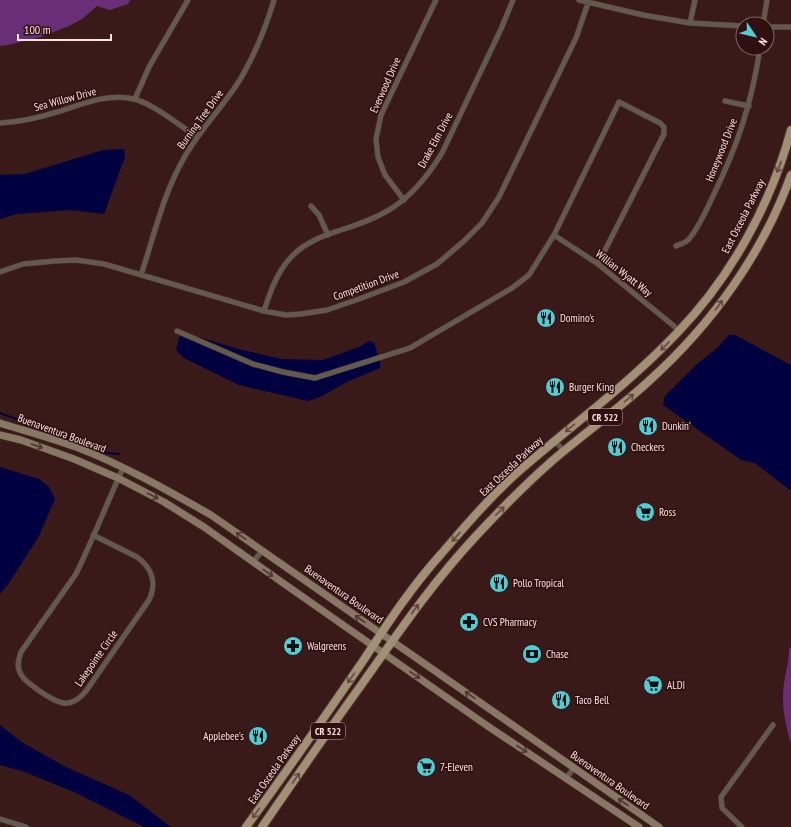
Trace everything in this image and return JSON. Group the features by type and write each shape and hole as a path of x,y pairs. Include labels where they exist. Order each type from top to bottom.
{"main road":[{"name":"East Osceola Parkway","path":"246,827 420,579 468,524 518,473 555,440 636,373 680,331 714,288 746,239 773,183 787,146 791,130"},
{"name":"East Osceola Parkway","path":"262,827 383,653 448,566 477,534 528,484 564,451 650,380 691,340 740,275 757,247 774,214 791,175"},
{"name":"Buenaventura Boulevard","path":"0,423 77,448 123,468 170,491 211,516 657,826"},
{"name":"Buenaventura Boulevard","path":"0,435 21,440 74,459 118,478 164,502 204,526 489,727 639,827"}],"street":[{"path":"135,99 149,67 188,0"},
{"name":"Burning Tree Drive","path":"141,275 166,195 184,158 197,137 241,78 258,45 274,0"},
{"name":"Everwood Drive","path":"404,200 385,175 378,157 376,139 381,115 436,0"},
{"name":"Drake Elm Drive","path":"264,311 276,277 296,252 312,241 379,216 404,200 430,172 442,153 501,29 513,0"},
{"path":"579,0 643,15 690,23 735,26"},
{"path":"690,23 695,0"},
{"path":"765,16 768,0"},
{"name":"Competition Drive","path":"0,272 23,264 55,261 76,260 104,264 264,311 286,315 326,310 359,300 404,282 437,264 482,223 499,197 576,38 588,3"},
{"path":"775,27 791,27"},
{"name":"Honeywood Drive","path":"676,246 688,240 704,215 729,164 749,106 759,56"},
{"name":"Sea Willow Drive","path":"0,123 18,122 57,112 84,102 111,97 135,99 151,106 197,137"},
{"path":"725,101 749,106"},
{"path":"177,331 253,364 315,378 410,348 475,311 512,288 529,275 554,235 619,102 660,123 664,127 664,134 598,264"},
{"path":"311,206 319,215 328,235"},
{"name":"Willian Wyatt Way","path":"554,235 598,264 680,331"},
{"path":"555,440 564,451"},
{"name":"Lakepointe Circle","path":"93,535 143,562 151,574 153,586 149,600 86,691 71,703 62,703 52,700 23,678 19,670 18,662 21,652 76,574 93,535 118,478 123,468"},
{"path":"253,562 262,551"},
{"path":"742,827 722,808 721,796 774,725"},
{"path":"566,778 574,768"},
{"path":"266,799 274,810"},
{"path":"0,819 26,827"}],"shaded area":[{"path":"0,0 130,0 128,4 110,10 97,6 82,19 69,26 41,37 0,46"},
{"path":"124,149 125,157 104,214 71,210 17,214 0,219 0,175 25,174 103,150"},
{"path":"182,334 199,337 238,349 282,359 323,360 361,346 369,341 374,343 380,361 380,368 347,382 320,397 308,401 239,385 184,358 176,350 179,338"},
{"path":"729,335 735,335 791,365 791,491 755,463 741,460 663,405 665,396"},
{"path":"0,467 39,479 49,487 55,499 39,536 9,583 0,594"},
{"path":"791,647 791,743 785,721 783,691 789,649"},
{"path":"0,725 23,743 66,767 129,795 171,827 144,827 76,793 25,772 0,765"}],"waterway":[{"path":"0,413 107,453 119,454"}],"place":[{"name":"Domino's","path":"546,318"},
{"name":"Burger King","path":"555,387"},
{"name":"Dunkin'","path":"648,426"},
{"name":"Checkers","path":"617,447"},
{"name":"Ross","path":"645,512"},
{"name":"Pollo Tropical","path":"499,583"},
{"name":"CVS Pharmacy","path":"469,622"},
{"name":"Walgreens","path":"293,646"},
{"name":"Chase","path":"532,654"},
{"name":"ALDI","path":"653,685"},
{"name":"Taco Bell","path":"561,700"},
{"name":"Applebee's","path":"258,736"},
{"name":"7-Eleven","path":"426,767"}]}
